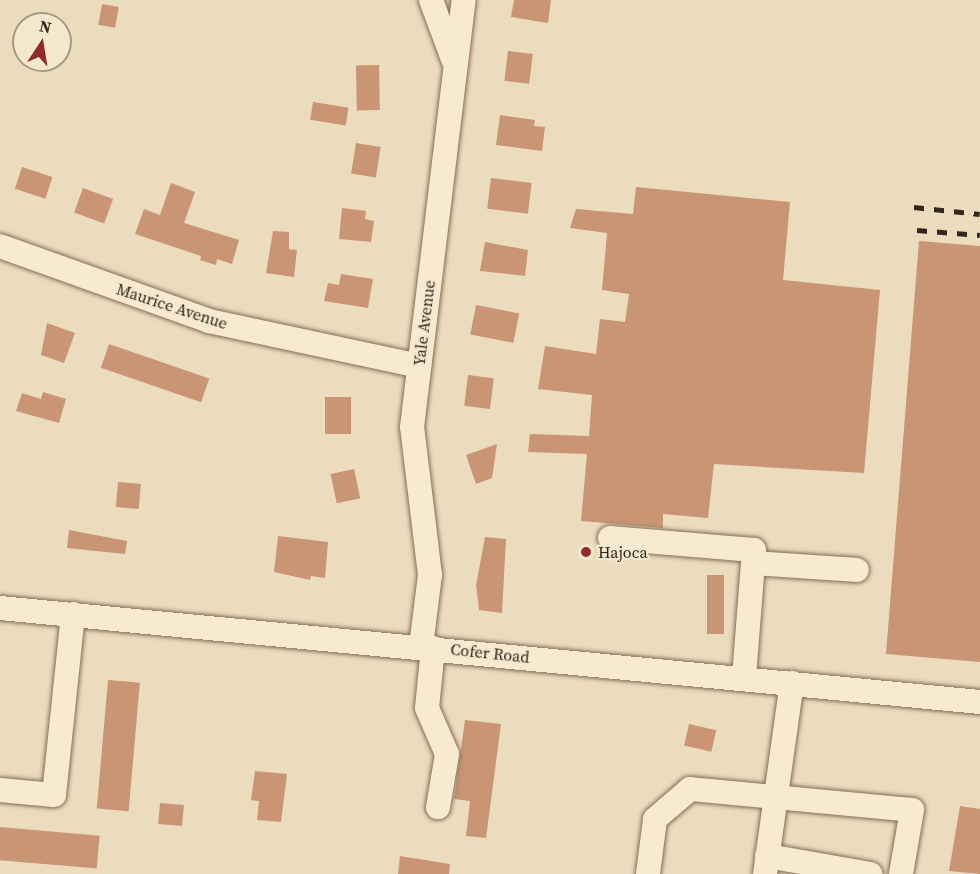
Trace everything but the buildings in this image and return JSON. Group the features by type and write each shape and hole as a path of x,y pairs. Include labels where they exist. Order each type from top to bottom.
{"street":[{"path":"431,0 455,68"},
{"name":"Yale Avenue","path":"438,807 447,754 427,708 430,575 412,427 464,0"},
{"name":"Maurice Avenue","path":"0,246 209,321 419,366"},
{"path":"610,538 754,550 744,678"},
{"path":"754,563 857,570"},
{"name":"Cofer Road","path":"0,608 427,647 980,702"},
{"path":"0,790 54,795 73,614"},
{"path":"792,683 766,865 870,874"},
{"path":"648,874 656,819 690,789 912,810 901,874"}],"railway":[{"path":"914,207 980,214"},
{"path":"917,230 980,235"}],"place":[{"name":"Hajoca","path":"586,552"}]}
